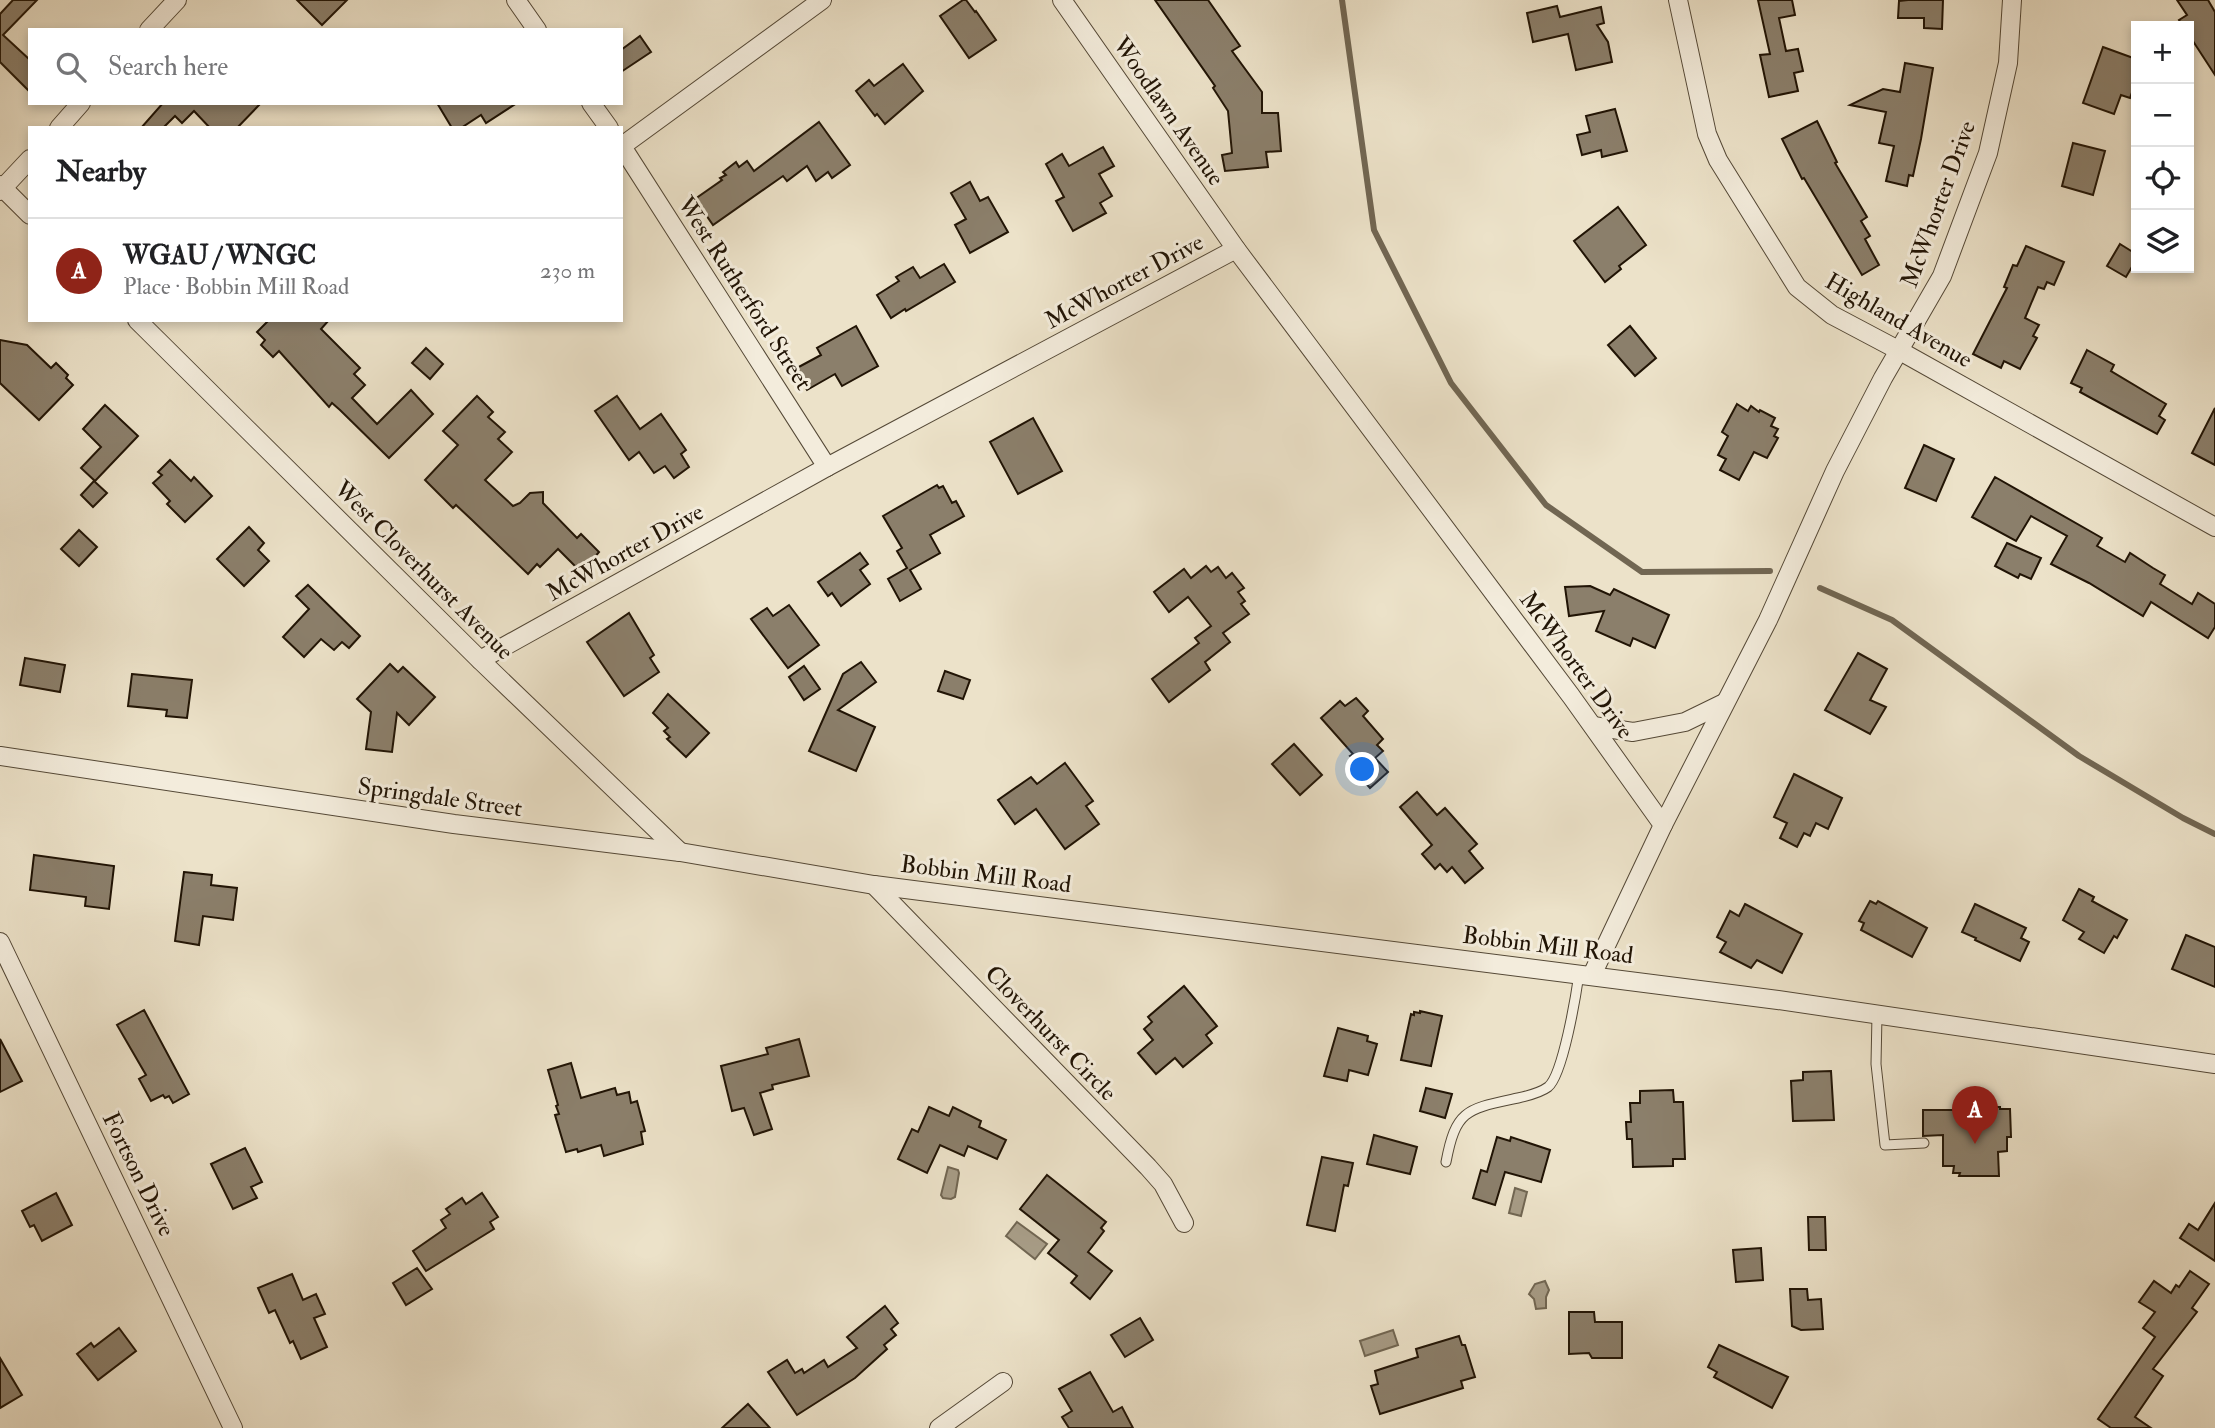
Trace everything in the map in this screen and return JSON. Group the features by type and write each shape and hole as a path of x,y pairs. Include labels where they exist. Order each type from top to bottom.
{"street":[{"path":"151,28 177,0"},
{"path":"516,0 536,28"},
{"path":"623,144 822,0"},
{"name":"Woodlawn Avenue","path":"1062,0 1236,249"},
{"name":"Highland Avenue","path":"1678,0 1707,134 1718,160 1797,287 1832,315 2215,527"},
{"name":"McWhorter Drive","path":"1585,974 1768,620 1835,471 1883,378 1942,276 1988,153 2008,62 2012,0"},
{"path":"60,126 79,105"},
{"path":"592,105 608,126"},
{"name":"West Rutherford Street","path":"623,147 827,467"},
{"path":"28,161 1,188 28,213"},
{"name":"McWhorter Drive","path":"480,660 827,467 1236,249 1593,726 1663,825"},
{"name":"West Cloverhurst Avenue","path":"138,322 480,660 680,852"},
{"path":"1593,726 1633,732 1685,722 1724,703"},
{"name":"Springdale Street","path":"0,756 454,824 680,852 874,885"},
{"name":"Bobbin Mill Road","path":"874,885 1585,974 2215,1065"},
{"name":"Cloverhurst Circle","path":"874,885 1148,1167 1163,1184 1184,1223"},
{"name":"Fortson Drive","path":"0,942 233,1428"},
{"path":"939,1428 1003,1382"}],"lane":[{"path":"1446,1162 1451,1135 1460,1118 1477,1108 1526,1097 1548,1087 1557,1075 1585,974"},
{"path":"1877,1015 1876,1064 1885,1145 1924,1143"}],"shaded area":[{"path":"948,1167 958,1170 959,1173 955,1197 951,1199 941,1195"},
{"path":"1515,1188 1527,1192 1521,1216 1509,1213"},
{"path":"1017,1222 1047,1244 1035,1259 1006,1236"},
{"path":"1545,1281 1549,1290 1546,1308 1536,1309 1534,1299 1529,1294 1535,1284"},
{"path":"1393,1330 1398,1345 1365,1356 1360,1341"}],"building":[{"path":"13,0 37,0 3,35 28,58 28,90 0,62 0,14"},
{"path":"297,0 347,0 322,25"},
{"path":"963,0 976,11 996,40 969,58 940,16"},
{"path":"1155,0 1208,0 1240,46 1232,51 1262,92 1262,113 1278,113 1281,151 1266,152 1268,167 1225,171 1222,155 1232,153 1228,111 1213,88 1215,86"},
{"path":"1758,0 1792,0 1795,15 1779,18 1786,51 1798,49 1803,71 1794,73 1798,91 1769,97 1760,55 1770,54"},
{"path":"1943,0 1942,29 1924,28 1924,18 1898,18 1899,1"},
{"path":"2177,0 2208,0 2215,12 2215,75 2194,43 2194,21 2179,20 2187,15"},
{"path":"1557,6 1560,17 1601,7 1604,23 1597,25 1608,42 1612,62 1576,70 1568,34 1533,42 1527,13"},
{"path":"640,36 651,52 623,71 623,49"},
{"path":"2103,47 2131,57 2131,95 2130,98 2121,95 2114,114 2083,103"},
{"path":"1905,63 1933,68 1913,176 1909,175 1907,186 1886,181 1894,146 1879,143 1886,112 1850,105 1883,89 1900,92"},
{"path":"903,64 923,91 885,124 877,114 875,116 856,91 869,80 874,86"},
{"path":"161,105 259,105 239,126 208,126 194,111 182,123 175,116 165,126 143,126"},
{"path":"438,105 514,105 486,123 481,115 464,126 451,126"},
{"path":"1615,109 1627,151 1602,157 1601,150 1582,155 1577,135 1590,132 1586,116"},
{"path":"1817,121 1837,162 1835,163 1867,217 1861,221 1870,236 1865,239 1879,265 1862,275 1804,178 1802,179 1782,139"},
{"path":"819,122 850,165 832,178 828,172 816,181 807,166 787,181 783,176 713,225 695,199 722,180 720,178 726,175 723,172 736,162 739,167 747,161 754,171"},
{"path":"2073,143 2105,151 2093,195 2062,186"},
{"path":"1103,147 1114,166 1099,174 1112,196 1100,203 1106,213 1073,231 1056,201 1064,197 1046,164 1062,154 1069,166"},
{"path":"970,182 980,201 988,197 1008,232 970,253 955,225 966,219 951,193"},
{"path":"1618,207 1646,245 1619,266 1621,269 1605,282 1574,241"},
{"path":"2120,244 2131,251 2131,268 2126,277 2107,266"},
{"path":"2026,246 2064,262 2054,285 2047,282 2044,289 2038,287 2025,318 2039,325 2033,336 2037,338 2020,369 2004,361 2001,368 1973,354 2007,288 2004,287 2013,265 2017,266"},
{"path":"944,264 955,282 891,318 877,295 899,281 896,277 913,267 920,278"},
{"path":"267,322 327,322 321,329 360,368 354,374 365,385 352,398 377,424 411,390 433,414 389,458 332,403 329,407 279,351 273,357 261,345 265,340 257,332"},
{"path":"856,326 878,366 842,386 835,374 807,390 795,369 821,355 817,348"},
{"path":"1630,326 1656,358 1635,376 1608,345"},
{"path":"0,340 27,345 51,368 56,363 68,375 66,378 73,385 39,420 0,383"},
{"path":"426,348 443,364 430,379 412,363"},
{"path":"2087,350 2114,365 2111,371 2166,404 2159,416 2165,420 2157,434 2080,392 2082,388 2071,383"},
{"path":"477,396 493,412 488,417 505,432 498,439 512,452 485,480 513,506 530,493 543,492 543,503 577,538 581,534 599,552 585,569 580,571 558,549 540,567 537,564 528,574 456,505 453,508 425,480 458,445 443,431"},
{"path":"617,396 640,429 661,414 686,450 681,454 689,467 674,478 665,466 654,473 639,452 629,460 595,411"},
{"path":"1737,404 1748,411 1751,406 1775,418 1771,426 1778,429 1774,436 1778,438 1767,458 1754,452 1739,480 1720,470 1726,459 1718,455 1728,436 1722,432"},
{"path":"105,405 138,436 95,481 81,468 101,447 83,429"},
{"path":"2215,408 2215,465 2192,453"},
{"path":"1033,418 1062,471 1018,494 990,442"},
{"path":"1924,445 1954,459 1936,501 1905,488"},
{"path":"170,460 191,481 194,477 212,496 185,522 167,504 170,501 153,483 162,475 158,472"},
{"path":"1995,477 2102,538 2097,546 2125,562 2130,553 2165,575 2160,584 2192,604 2198,593 2215,604 2215,627 2208,638 2151,602 2143,616 2089,583 2051,564 2067,536 2031,516 2016,541 1972,517"},
{"path":"94,481 107,493 93,507 81,495"},
{"path":"937,485 939,488 943,486 952,503 956,501 964,516 930,535 940,553 910,570 921,589 900,601 888,579 907,568 897,551 902,548 883,516"},
{"path":"249,527 264,543 258,550 269,561 244,586 217,559"},
{"path":"79,530 97,547 79,566 61,549"},
{"path":"2007,543 2041,558 2031,579 2020,574 2018,578 1995,566"},
{"path":"860,553 868,564 860,570 870,584 841,606 832,593 828,596 818,582"},
{"path":"1206,566 1211,572 1218,567 1226,578 1232,573 1244,588 1238,592 1245,601 1241,604 1249,614 1223,633 1230,642 1205,662 1210,670 1169,702 1152,679 1199,643 1195,638 1211,626 1188,597 1169,612 1154,592 1184,569 1191,578"},
{"path":"308,585 360,636 349,648 342,642 334,650 321,639 304,657 283,637 309,609 296,596"},
{"path":"1590,586 1610,595 1614,589 1669,615 1655,648 1633,638 1630,646 1596,631 1604,611 1569,616 1565,587"},
{"path":"789,605 819,645 788,668 751,619 767,608 773,616"},
{"path":"629,613 654,655 650,658 659,672 624,696 587,642"},
{"path":"1858,653 1887,669 1870,700 1886,707 1870,734 1825,710"},
{"path":"25,658 65,665 60,692 20,685"},
{"path":"861,662 876,682 838,710 875,727 856,771 809,751 843,674"},
{"path":"390,664 398,672 403,667 435,697 409,725 397,713 392,752 366,749 371,712 357,699"},
{"path":"804,666 820,689 804,700 789,677"},
{"path":"945,671 970,680 963,699 938,691"},
{"path":"132,674 192,680 187,718 166,716 167,710 128,706"},
{"path":"668,694 709,733 686,757 667,739 670,737 664,731 668,728 653,713"},
{"path":"1356,698 1368,711 1363,716 1383,739 1377,745 1383,751 1375,758 1388,772 1370,788 1349,764 1354,760 1350,756 1353,754 1321,718 1340,701 1345,706"},
{"path":"1294,744 1322,775 1300,795 1272,764"},
{"path":"1065,763 1093,801 1086,806 1099,824 1065,849 1036,809 1015,824 998,800 1031,777 1037,784"},
{"path":"1794,774 1842,798 1828,829 1816,823 1810,836 1804,833 1797,847 1780,838 1787,823 1774,817"},
{"path":"1417,792 1437,815 1445,808 1477,844 1469,851 1483,868 1465,883 1452,867 1447,872 1440,864 1435,869 1422,854 1432,845 1400,807"},
{"path":"34,855 114,866 109,909 85,906 86,897 30,890"},
{"path":"184,872 212,875 211,885 237,888 233,920 203,916 199,945 175,941"},
{"path":"2079,889 2094,897 2092,901 2127,920 2104,953 2079,939 2084,932 2063,920"},
{"path":"1870,901 1876,904 1878,901 1927,928 1912,957 1861,930 1864,923 1859,921"},
{"path":"1745,904 1802,934 1782,973 1757,960 1751,968 1720,952 1726,942 1717,937 1730,911 1739,916"},
{"path":"1975,904 2026,928 2021,938 2029,942 2020,961 1962,932"},
{"path":"2186,935 2215,947 2215,987 2172,969"},
{"path":"1184,986 1217,1026 1206,1035 1212,1043 1183,1067 1175,1058 1156,1074 1138,1053 1153,1040 1144,1029 1152,1022 1148,1017"},
{"path":"144,1010 189,1094 173,1103 169,1096 165,1098 163,1095 151,1101 139,1079 146,1075 117,1025"},
{"path":"1420,1011 1442,1016 1431,1066 1401,1060 1411,1014"},
{"path":"1338,1028 1368,1036 1367,1041 1377,1044 1368,1075 1349,1070 1347,1081 1324,1076"},
{"path":"0,1039 22,1081 0,1092"},
{"path":"799,1039 809,1076 772,1085 773,1089 760,1093 772,1129 754,1135 744,1108 732,1111 721,1066 768,1054 766,1048"},
{"path":"571,1063 581,1098 615,1088 617,1095 629,1092 631,1103 637,1101 645,1131 641,1132 643,1144 604,1156 601,1145 578,1152 577,1149 566,1152 555,1115 559,1114 558,1105 548,1070"},
{"path":"1831,1071 1834,1120 1793,1121 1791,1081 1803,1080 1803,1072"},
{"path":"1426,1088 1452,1094 1445,1118 1420,1111"},
{"path":"1673,1090 1674,1102 1683,1102 1685,1159 1673,1159 1673,1166 1633,1167 1632,1139 1627,1139 1626,1122 1631,1122 1630,1103 1640,1103 1640,1091"},
{"path":"929,1107 949,1116 953,1107 981,1121 979,1127 1006,1140 997,1159 968,1146 964,1156 940,1145 927,1173 898,1159 912,1129 918,1132"},
{"path":"1968,1107 2010,1109 2011,1137 2007,1137 2007,1151 1998,1152 1999,1176 1959,1176 1960,1173 1953,1173 1954,1166 1943,1166 1943,1135 1923,1136 1923,1110 1968,1110"},
{"path":"1374,1135 1417,1147 1410,1174 1367,1164"},
{"path":"1497,1137 1510,1141 1511,1137 1550,1150 1541,1182 1505,1172 1495,1205 1473,1198 1481,1170 1487,1172"},
{"path":"245,1148 262,1182 251,1187 257,1198 233,1209 211,1164"},
{"path":"1322,1157 1353,1163 1348,1186 1344,1185 1335,1231 1307,1225"},
{"path":"1047,1175 1106,1222 1101,1228 1104,1231 1088,1252 1112,1271 1090,1299 1071,1283 1077,1276 1048,1253 1059,1240 1020,1209"},
{"path":"56,1193 72,1225 42,1241 34,1225 30,1227 22,1211"},
{"path":"482,1193 498,1217 490,1222 494,1229 426,1271 413,1251 446,1228 441,1220 450,1214 446,1209 462,1198 466,1204"},
{"path":"2215,1203 2215,1261 2180,1238 2189,1224 2198,1230"},
{"path":"1808,1217 1825,1217 1826,1250 1809,1250"},
{"path":"1761,1248 1763,1280 1736,1282 1733,1250"},
{"path":"417,1268 432,1289 406,1305 393,1283"},
{"path":"2190,1271 2209,1284 2192,1308 2197,1312 2153,1369 2163,1376 2135,1417 2151,1428 2111,1428 2098,1419 2155,1337 2143,1328 2155,1312 2139,1302 2154,1281 2171,1293 2176,1285 2179,1287"},
{"path":"292,1274 303,1300 316,1294 325,1314 314,1318 327,1347 301,1359 293,1341 290,1343 275,1310 269,1313 258,1288"},
{"path":"1790,1289 1807,1289 1808,1300 1821,1299 1823,1329 1801,1330 1792,1326"},
{"path":"885,1306 898,1323 891,1329 896,1335 884,1345 887,1349 855,1378 797,1415 768,1372 787,1360 795,1373 802,1369 804,1373 824,1360 828,1367 857,1348 847,1337"},
{"path":"1569,1312 1594,1312 1595,1322 1622,1322 1622,1358 1592,1358 1589,1353 1569,1354"},
{"path":"1140,1318 1153,1340 1125,1357 1111,1335"},
{"path":"119,1328 136,1351 98,1380 77,1354 91,1343 94,1347"},
{"path":"1459,1336 1462,1345 1465,1345 1475,1377 1461,1381 1463,1388 1380,1414 1371,1386 1378,1384 1375,1371 1418,1357 1416,1349"},
{"path":"1719,1345 1788,1377 1772,1408 1714,1377 1717,1372 1708,1367"},
{"path":"0,1358 22,1395 0,1408"},
{"path":"1090,1372 1113,1412 1122,1407 1133,1428 1069,1428 1062,1417 1072,1411 1059,1389"},
{"path":"748,1404 770,1428 722,1428"}],"waterway":[{"path":"1342,0 1374,230 1451,383 1546,505 1642,572 1770,571"},
{"path":"1820,588 1892,620 2079,756 2215,834"}],"place":[{"name":"WGAU / WNGC","path":"1975,1144"}]}
